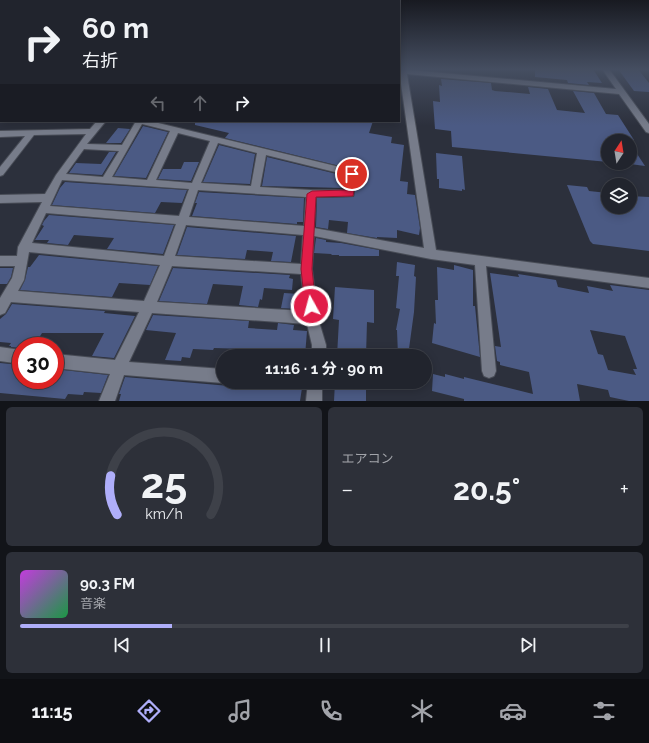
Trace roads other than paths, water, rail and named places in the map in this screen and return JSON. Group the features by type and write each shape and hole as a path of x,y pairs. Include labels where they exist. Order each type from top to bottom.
{"street":[{"path":"404,88 431,254"},
{"path":"577,88 622,92"},
{"path":"619,88 649,130"},
{"path":"0,310 18,280 24,247 59,177 92,131 101,122"},
{"path":"106,180 139,122"},
{"path":"59,177 312,194 350,193 352,174 144,122"},
{"path":"150,182 175,130"},
{"path":"0,134 92,131"},
{"path":"0,173 32,133"},
{"path":"108,401 119,368 168,261 195,186 215,140"},
{"path":"81,146 124,148"},
{"path":"255,190 262,151"},
{"path":"312,194 306,269 312,318 319,349"},
{"path":"0,199 48,198"},
{"path":"42,209 184,220 309,232 431,254 649,283"},
{"path":"24,247 168,261 306,269"},
{"path":"480,260 489,372"},
{"path":"0,261 21,261"},
{"path":"9,296 312,318"},
{"path":"0,354 12,356"},
{"path":"64,362 216,375"},
{"path":"314,389 314,401"}]}
